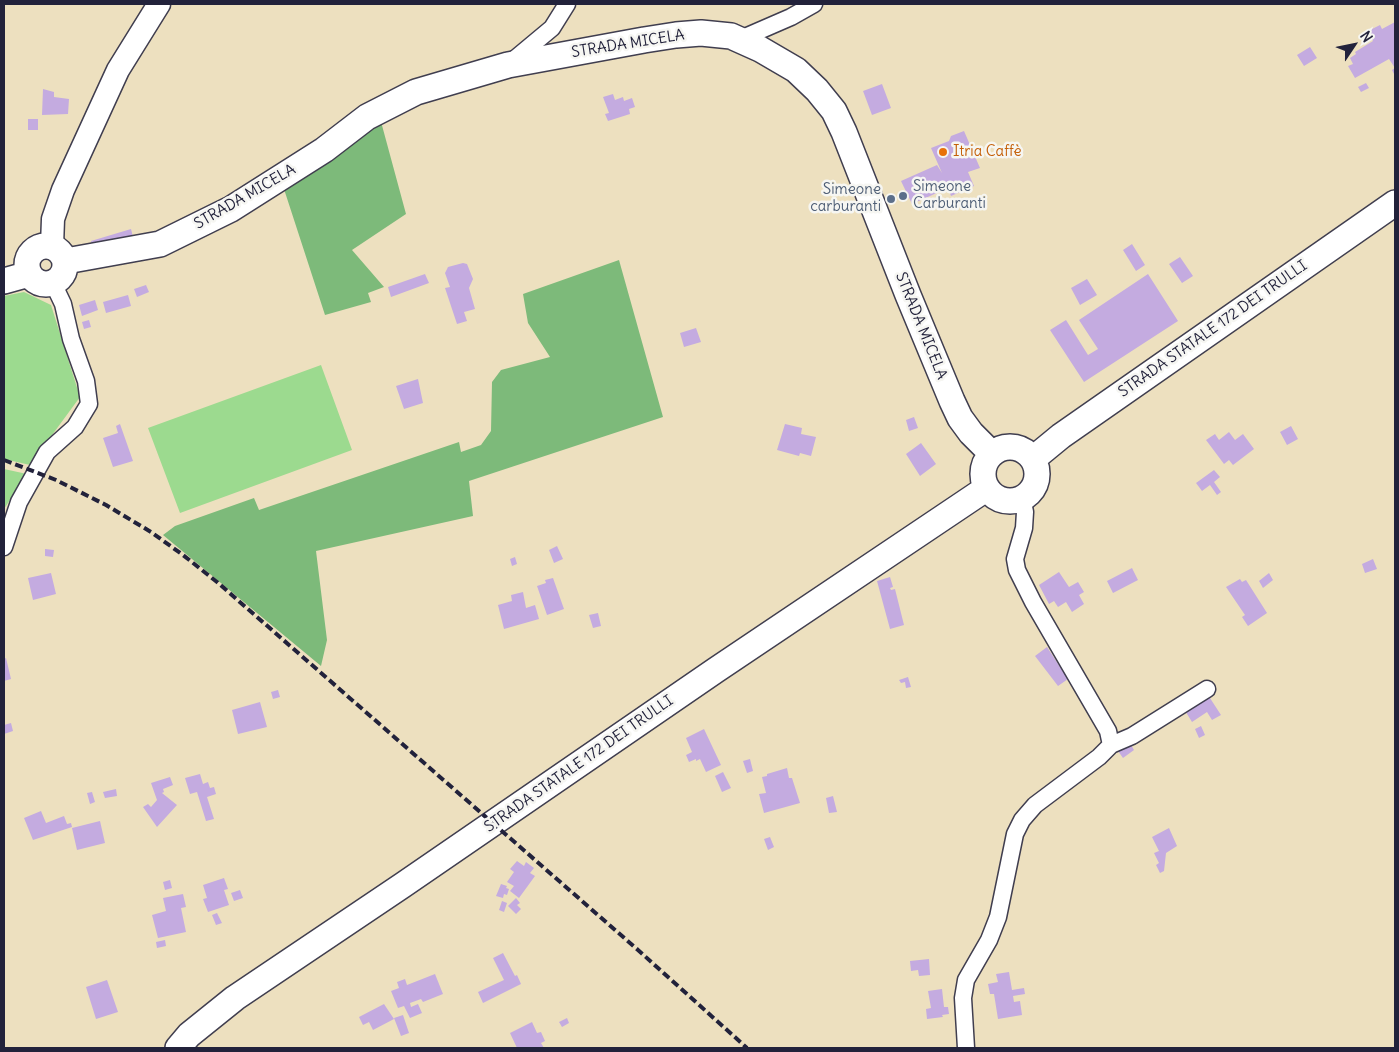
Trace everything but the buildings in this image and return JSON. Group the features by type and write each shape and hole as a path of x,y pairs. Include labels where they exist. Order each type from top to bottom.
{"main road":[{"name":"STRADA MICELA","path":"59,253 160,244 231,209 324,150 367,117 416,92 508,65 676,34 701,33 731,36 760,49 796,70 817,90 834,111 952,401 960,418 971,433 992,454"},
{"name":"STRADA STATALE 172 DEI TRULLI","path":"1033,459 1069,430 1395,203"},
{"path":"39,246 59,253 65,272 62,276 54,283 42,284 32,278 27,268 29,255 39,246"},
{"path":"4,281 29,274"},
{"path":"1006,447 1014,447 1021,449 1033,459 1037,468 1037,477 1029,493 1022,498 1014,501 998,498 987,488 983,470 986,461 992,454 1006,447"},
{"name":"STRADA STATALE 172 DEI TRULLI","path":"178,1048 189,1035 235,998 403,886 651,714 987,488"}],"street":[{"path":"59,253 53,219 63,190 118,70 159,4"},
{"path":"508,65 552,28 567,4"},
{"path":"738,40 791,17 814,4"},
{"path":"4,547 19,502 47,452 75,427 89,404 86,381 70,339 63,304 54,283"},
{"path":"1022,498 1025,512 1024,528 1016,559 1017,570 1033,602 1108,731 1110,745"},
{"path":"966,1048 963,998 966,980 988,940 998,917 1015,834 1022,820 1035,805 1099,757 1110,745 1132,736 1207,689"}],"green space":[{"path":"380,118 406,214 352,250 384,287 368,293 371,302 325,315 283,186"},
{"path":"619,260 663,417 469,481 473,516 316,551 327,640 321,666 163,535 175,526 254,498 259,510 459,442 461,452 481,445 491,431 492,382 501,370 550,357 528,323 523,294"},
{"path":"24,292 51,305 80,397 30,465 4,459 4,296"},
{"path":"321,365 352,450 180,513 148,428"},
{"path":"4,469 27,474 4,509"}],"railway":[{"path":"4,460 56,480 106,505 151,532 183,555 217,582 638,950 747,1048"}],"place":[{"name":"Itria Caffè","path":"943,152"},
{"name":"Simeone Carburanti","path":"903,196"},
{"name":"Simeone carburanti","path":"891,199"}]}
